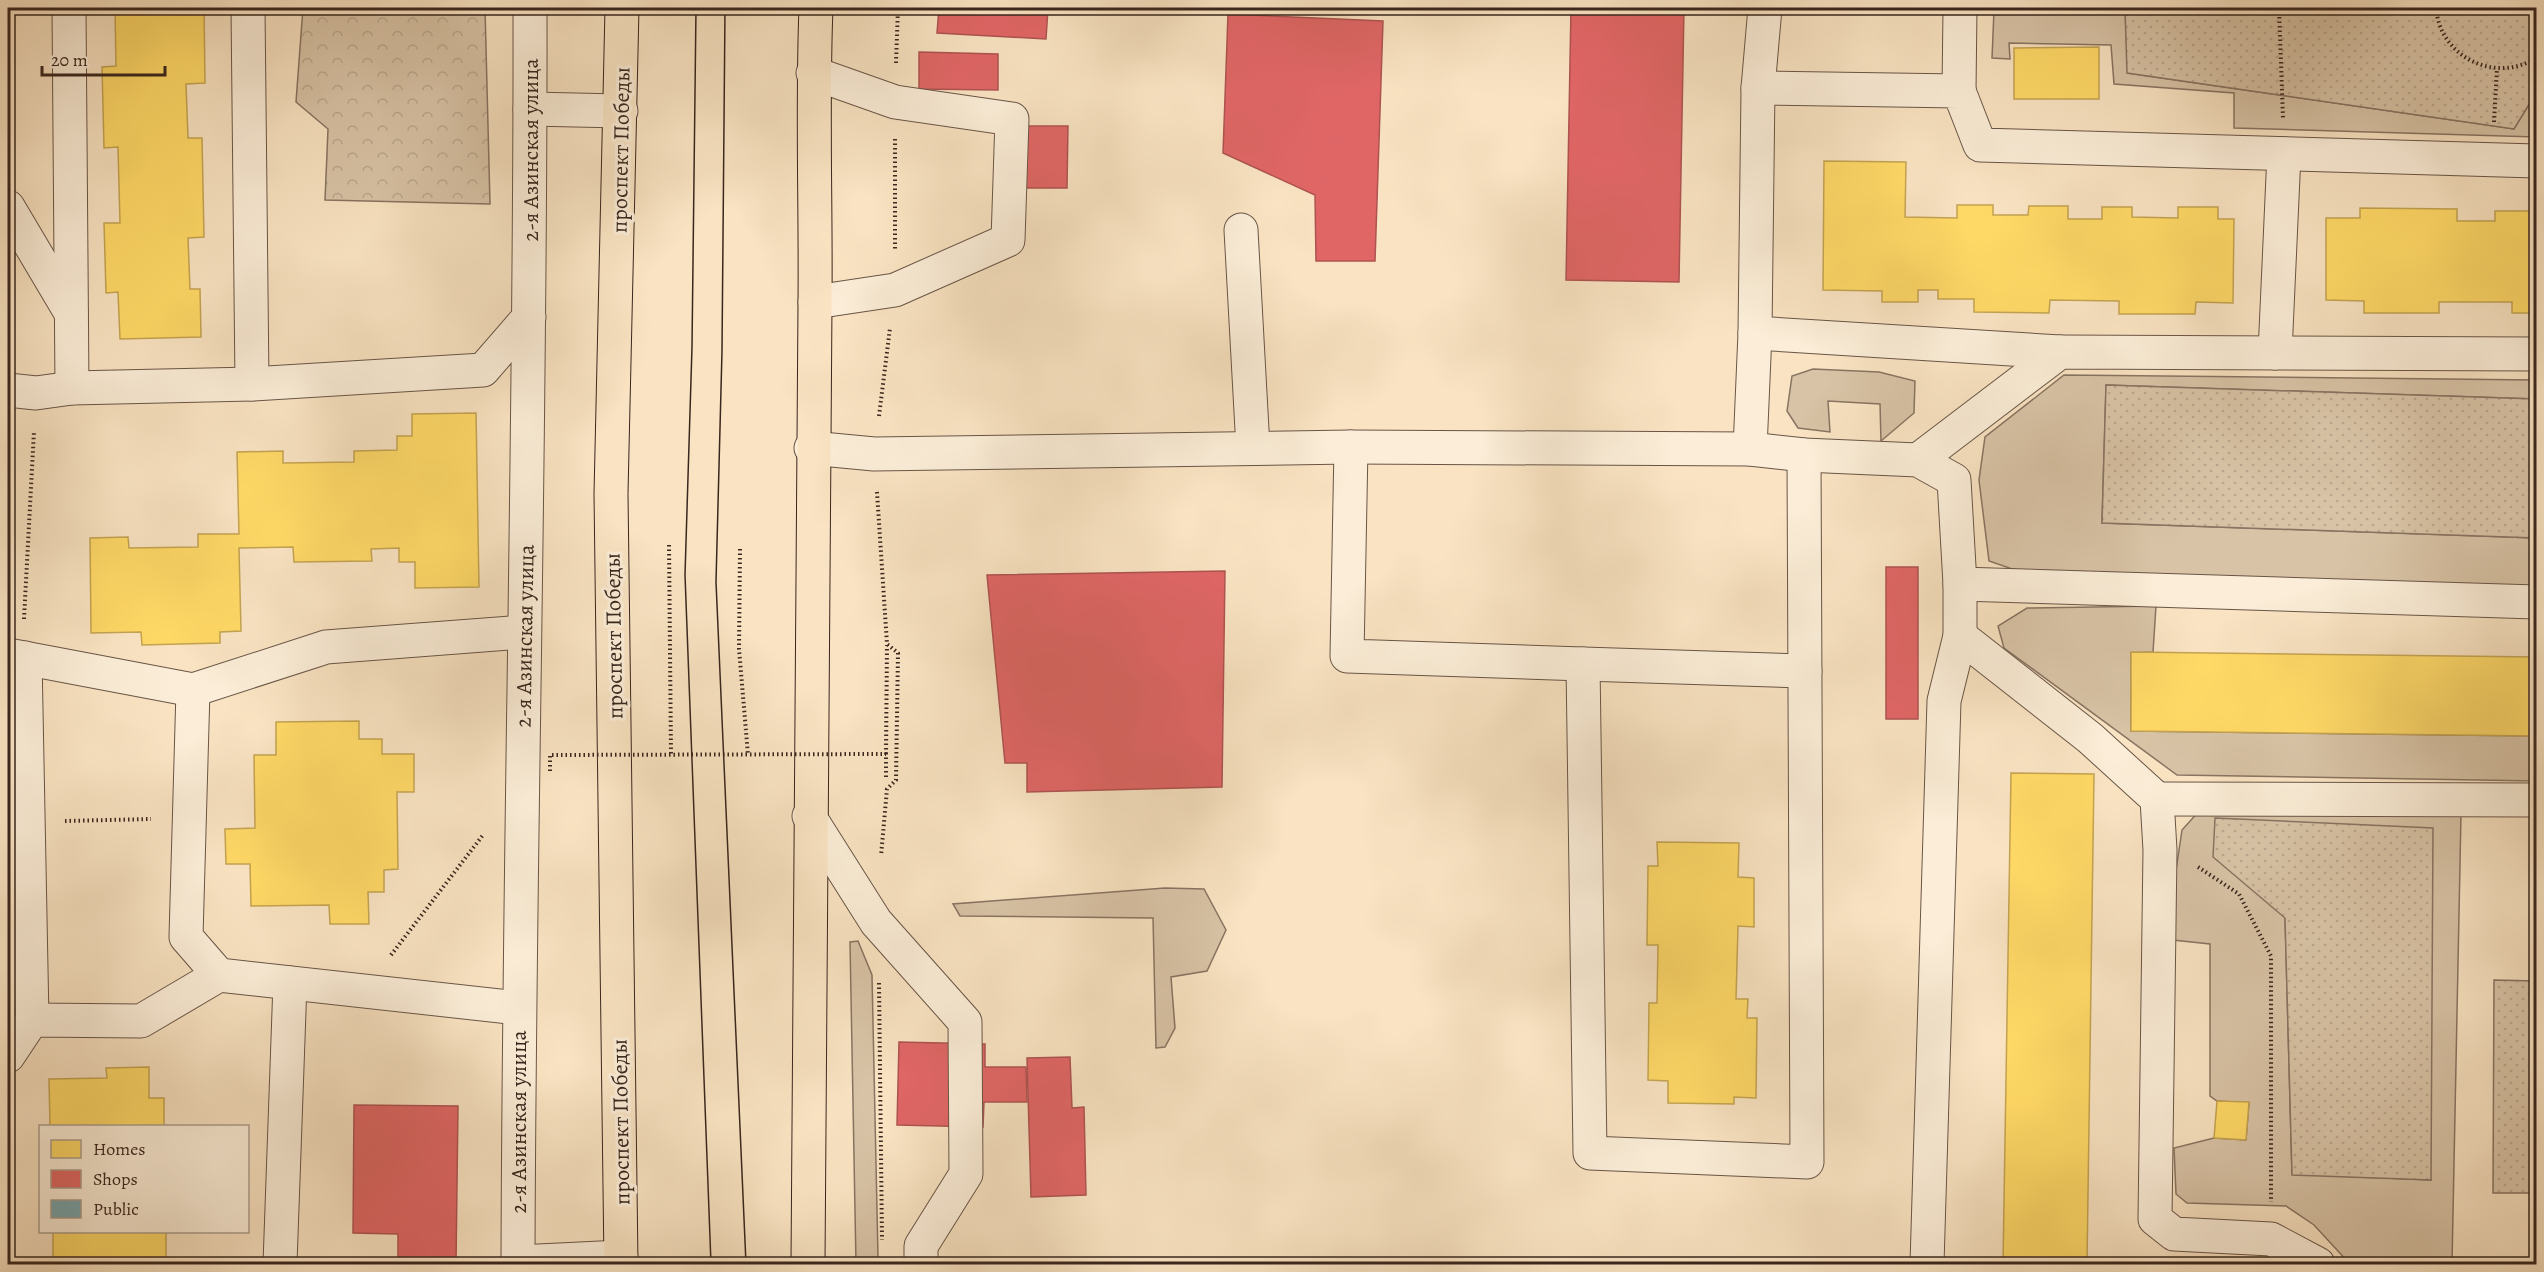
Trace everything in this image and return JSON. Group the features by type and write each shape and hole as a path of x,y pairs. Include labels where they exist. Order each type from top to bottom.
{"main road":[{"name":"проспект Победы","path":"621,1261 611,494 622,8"},
{"path":"808,1264 811,448 815,302 813,73 816,8"}],"street":[{"path":"69,8 72,387"},
{"path":"248,8 252,384"},
{"name":"2-я Азинская улица","path":"518,1263 518,1008 529,317 530,8"},
{"path":"1750,449 1755,333 1758,88 1765,8"},
{"path":"1960,8 1959,91 1980,145 2536,161"},
{"path":"813,73 895,102 1012,119 1008,240 895,290 815,302"},
{"path":"1758,88 1959,91"},
{"path":"530,109 621,111"},
{"path":"2275,353 2284,154"},
{"path":"8,207 71,313"},
{"path":"1241,230 1253,448"},
{"path":"22,391 72,387 252,384 483,370 529,317"},
{"path":"1755,333 2060,352 2536,354"},
{"path":"1918,459 2060,352"},
{"path":"1351,447 1347,656 1805,671"},
{"path":"811,448 874,454 1351,447 1750,449 1918,459 1954,480 1960,584 1960,636 1944,701 1927,1264"},
{"path":"1583,664 1590,1153 1807,1162 1804,454"},
{"path":"1960,584 2536,602"},
{"path":"8,1056 32,1020 28,821 16,657 193,690 326,646 524,632"},
{"path":"1960,636 2090,738 2157,799 2536,800"},
{"path":"193,690 186,937 219,975"},
{"path":"2157,799 2160,850 2155,1219 2174,1234 2271,1239 2318,1264"},
{"path":"809,816 876,922 965,1022 966,1174 921,1246 921,1264"},
{"path":"32,1020 141,1021 219,975 518,1008"},
{"path":"280,1264 290,983"},
{"path":"518,1263 621,1261"}],"path":[{"path":"886,779 886,644 874,454 895,290 895,102 898,8"},
{"path":"2279,8 2284,154"},
{"path":"2436,8 2436,18 2444,38 2458,53 2476,64 2497,69 2516,67 2536,58"},
{"path":"2492,160 2497,69"},
{"path":"22,391 24,626"},
{"path":"669,545 671,755"},
{"path":"740,549 739,649 748,755"},
{"path":"880,867 887,789 896,780 898,653 886,644"},
{"path":"550,771 550,756 886,754"},
{"path":"28,821 189,818"},
{"path":"364,991 485,832"},
{"path":"2160,850 2180,855 2239,894 2271,956 2271,1239"},
{"path":"879,978 882,1241"}],"green space":[{"path":"303,8 485,8 490,204 325,200 328,129 296,102"},
{"path":"1979,8 2125,8 2128,73 2514,129 2536,93 2536,137 2234,128 2234,93 2114,84 2111,45 2009,43 2010,59 1992,58 1994,10"},
{"path":"2125,8 2536,8 2536,93 2514,129 2127,73"},
{"path":"1813,369 1879,372 1915,381 1914,413 1881,441 1880,404 1828,401 1830,432 1798,428 1787,411 1792,376"},
{"path":"2064,375 2536,380 2536,399 2106,385 2102,523 2536,538 2536,589 2015,570 1989,561 1979,480 1985,437"},
{"path":"2106,385 2536,399 2536,538 2102,523"},
{"path":"2156,606 2153,652 2131,653 2131,731 2536,736 2536,781 2177,775 2004,648 1998,626 2027,608"},
{"path":"2200,810 2461,814 2452,1264 2350,1264 2314,1225 2286,1206 2187,1203 2176,1194 2174,1148 2214,1138 2246,1140 2249,1103 2217,1101 2210,1096 2210,944 2173,940 2174,884 2182,830","holes":["2285,918 2431,1180 2292,1174"]},
{"path":"2215,818 2433,828 2431,1180 2292,1175 2285,918 2213,857"},
{"path":"1165,888 1204,889 1226,930 1207,971 1171,977 1175,1028 1165,1047 1156,1048 1153,918 960,916 953,904"},
{"path":"858,941 872,975 878,1257 874,1264 856,1264 850,942"},
{"path":"2494,980 2536,981 2536,1193 2493,1193"}],"building: Homes":[{"path":"115,8 204,8 205,83 186,84 188,138 202,138 204,237 188,238 190,289 200,289 201,337 120,339 118,292 106,293 104,223 120,223 118,147 104,148 102,67 116,66"},
{"path":"2099,47 2099,99 2014,99 2014,48"},
{"path":"1824,161 1906,162 1905,217 1957,218 1957,205 1993,205 1993,215 2028,215 2029,206 2068,206 2068,219 2102,219 2102,207 2132,207 2132,217 2178,218 2178,207 2218,207 2218,219 2234,219 2233,303 2196,302 2195,314 2119,314 2119,301 2050,300 2049,313 1974,312 1974,299 1938,299 1938,290 1918,290 1918,302 1882,302 1882,291 1823,290"},
{"path":"2360,208 2457,209 2457,221 2495,221 2495,211 2536,211 2536,313 2512,313 2512,302 2439,302 2439,313 2364,313 2364,301 2326,300 2326,218 2360,218"},
{"path":"476,413 479,587 415,588 415,562 399,562 399,548 371,549 372,561 294,562 293,547 239,548 241,631 220,632 220,643 142,645 141,632 91,633 90,538 128,537 129,548 198,547 198,534 239,534 237,452 283,451 283,463 354,462 354,451 397,450 397,436 412,436 412,414"},
{"path":"2131,652 2536,657 2536,736 2131,731"},
{"path":"359,721 359,739 382,739 382,754 414,754 414,792 397,792 398,869 384,870 384,892 368,892 369,924 330,924 329,905 251,906 250,864 226,864 225,829 255,828 254,755 276,755 276,722"},
{"path":"2011,773 2094,774 2087,1264 2003,1264"},
{"path":"1657,842 1739,843 1738,877 1754,878 1754,927 1738,926 1736,999 1748,999 1747,1018 1757,1018 1756,1098 1734,1097 1734,1104 1668,1103 1668,1081 1648,1080 1649,1003 1657,1003 1658,945 1647,945 1648,866 1658,866"},
{"path":"149,1067 149,1098 164,1098 164,1125 50,1125 49,1079 107,1078 106,1068"},
{"path":"2217,1101 2249,1102 2246,1140 2214,1138"},
{"path":"53,1233 166,1233 166,1264 53,1264"}],"building: Shops":[{"path":"939,8 1048,8 1046,39 937,33"},
{"path":"1571,8 1684,8 1679,282 1566,280"},
{"path":"1228,14 1383,21 1375,261 1316,261 1315,195 1223,153"},
{"path":"919,52 998,54 998,90 919,89"},
{"path":"1025,126 1068,126 1067,188 1025,188"},
{"path":"1886,567 1918,567 1918,719 1886,719"},
{"path":"1225,571 1222,787 1027,792 1027,763 1005,763 987,575"},
{"path":"899,1042 985,1044 985,1067 1026,1067 1027,1102 984,1102 983,1127 897,1125"},
{"path":"1070,1057 1072,1108 1084,1107 1086,1195 1031,1197 1027,1058"},
{"path":"354,1105 458,1106 456,1264 398,1264 398,1234 353,1233"}],"building: Public":[{"path":"985,1262 1037,1264 985,1264"}],"tram line":[{"path":"696,8 692,347 685,575 711,1264"},
{"path":"725,8 722,351 716,582 746,1264"}]}
